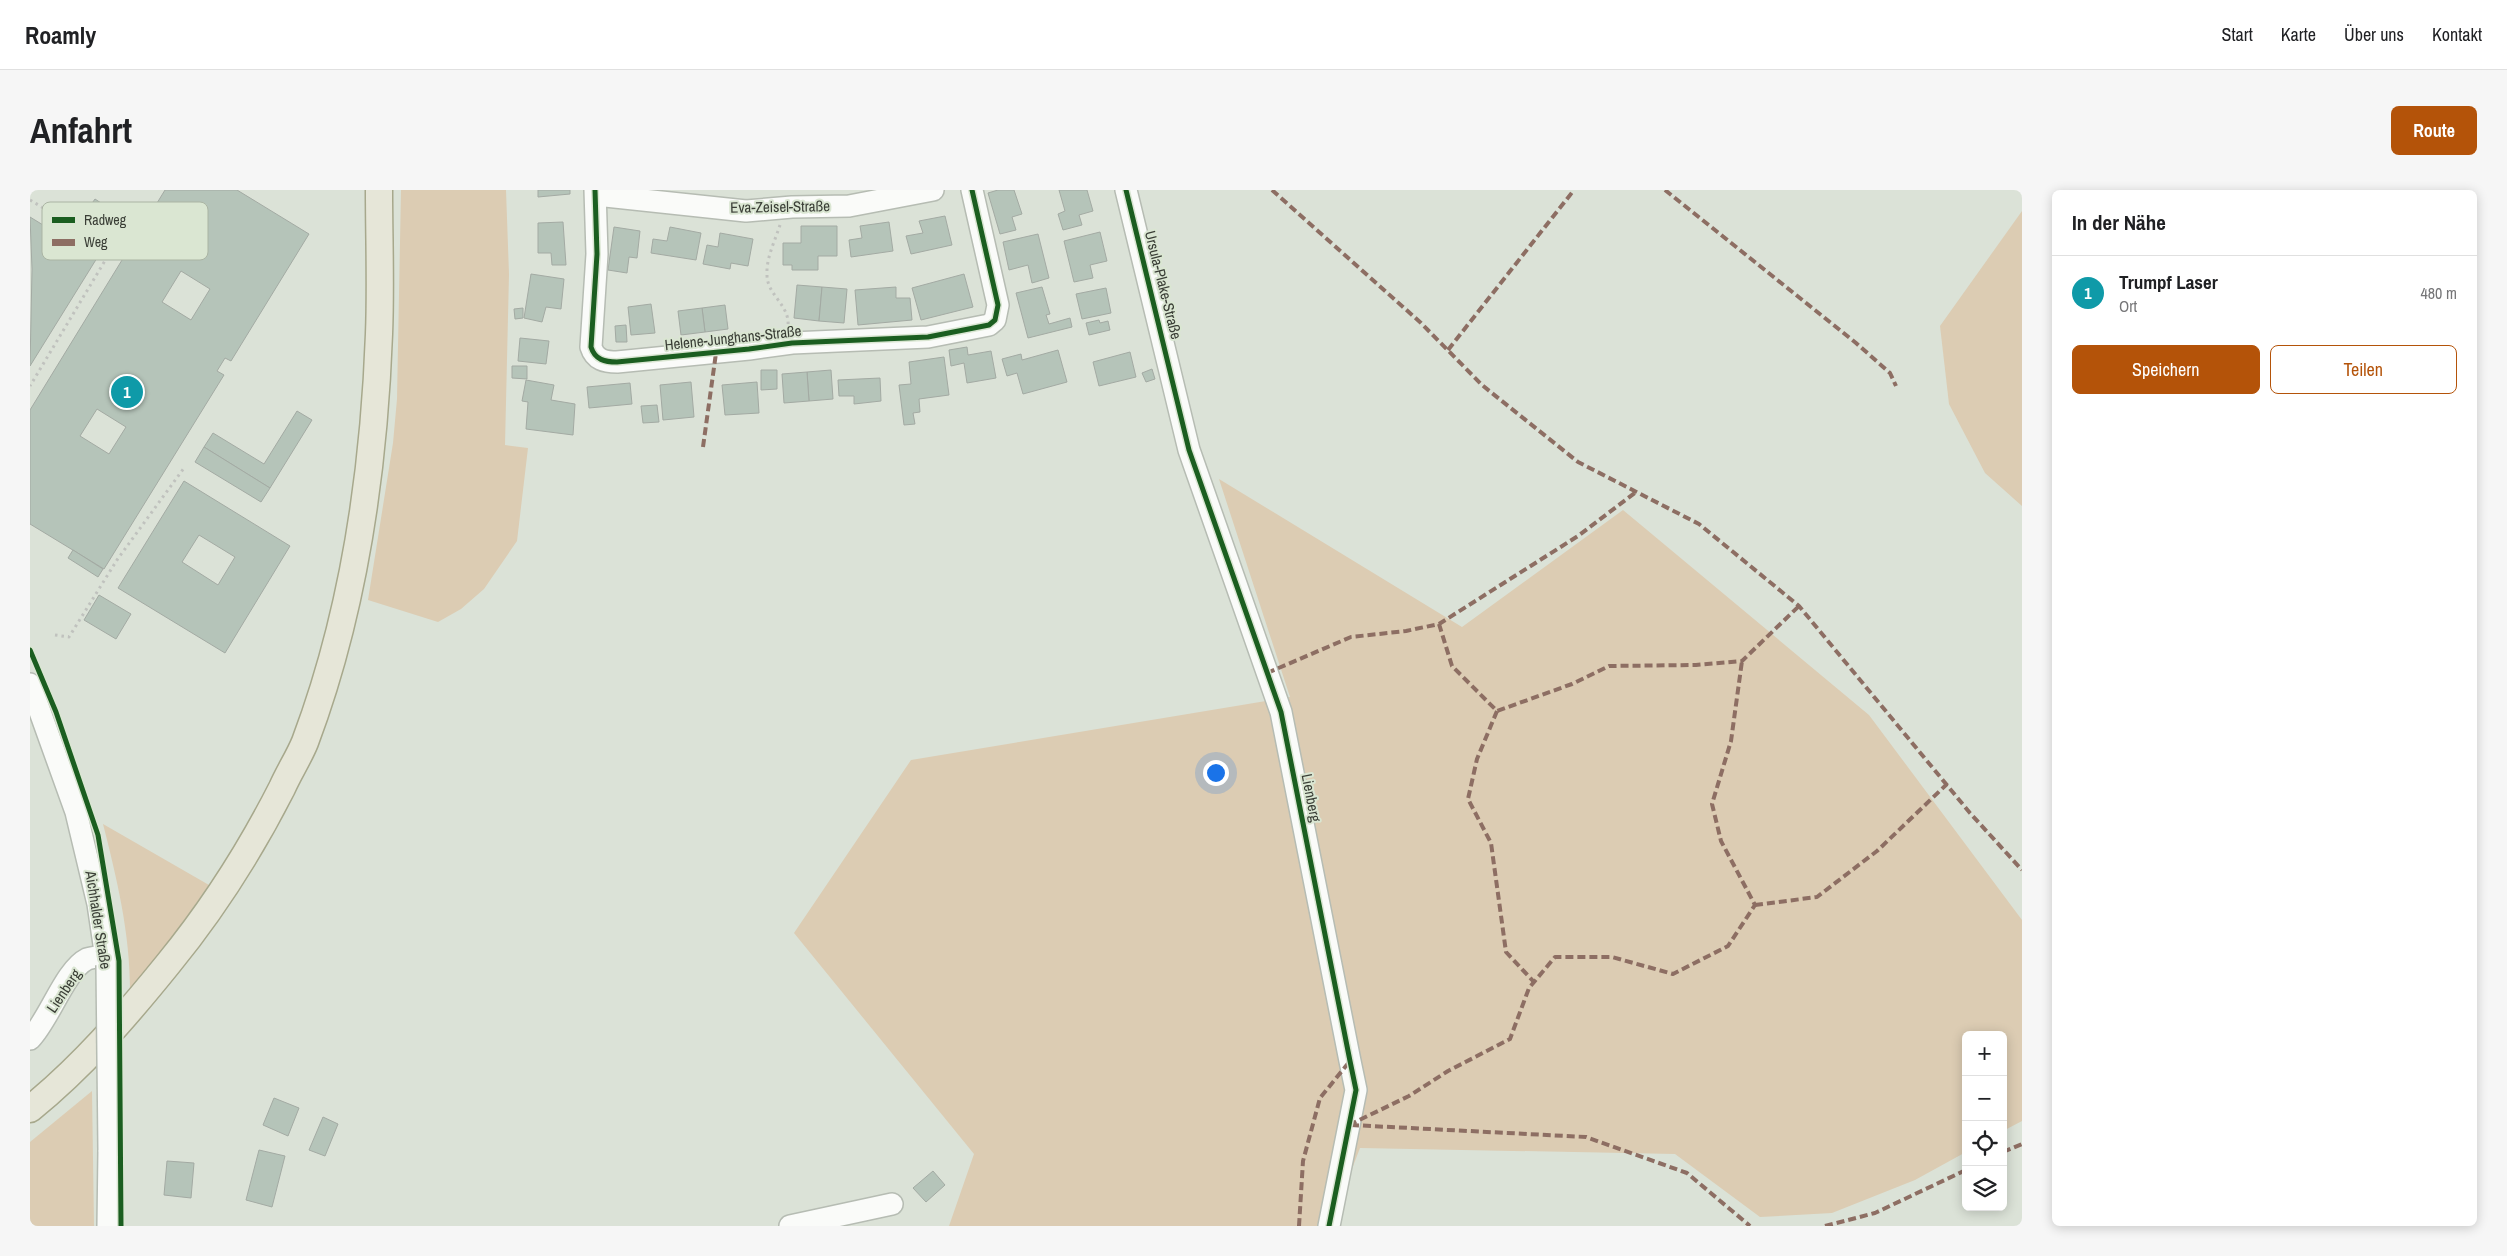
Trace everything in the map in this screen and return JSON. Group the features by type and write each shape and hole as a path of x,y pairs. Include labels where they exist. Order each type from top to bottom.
{"main road":[{"path":"30,1109 92,1053 147,990 197,928 233,877 266,820 304,744 327,674 348,591 364,512 374,424 379,333 380,190"}],"street":[{"name":"Eva-Zeisel-Straße","path":"595,193 746,211 785,207 849,206 933,190"},
{"name":"Helene-Junghans-Straße","path":"595,193 596,271 591,347 596,356 602,360 617,362 749,350 787,343 928,338 980,327 995,320 998,305 972,190"},
{"name":"Ursula-Plake-Straße","path":"1126,190 1175,387"},
{"name":"Lienberg","path":"1175,387 1188,450 1281,712 1356,1090 1329,1226"},
{"name":"Aichhalder Straße","path":"30,684 76,812 98,904 107,960 108,1226"},
{"name":"Lienberg","path":"30,1039 42,1024 73,972 87,960 107,960"},
{"path":"790,1226 892,1204"}],"path":[{"path":"30,200 42,207"},
{"path":"785,207 769,258 767,276 769,286 784,307 789,318 787,343"},
{"path":"30,386 105,260"},
{"path":"55,635 69,637 116,560 184,468"}],"shaded area":[{"path":"401,190 506,190 509,274 505,445 528,448 517,541 484,589 461,609 438,622 368,600 393,443 397,399"},
{"path":"2022,211 2022,506 1985,473 1949,404 1940,326"},
{"path":"1219,479 1462,627 1623,510 1869,715 2022,920 2022,1121 2007,1129 2007,1031 1962,1031 1962,1154 1915,1180 1832,1213 1760,1217 1675,1154 1360,1148 1330,1226 949,1226 974,1154 794,933 911,760 1290,697"},
{"path":"103,824 209,885 171,939 130,990 125,927 118,886"},
{"path":"92,1091 94,1226 30,1226 30,1142"}],"building":[{"path":"165,190 237,190 309,234 231,361 225,358 217,371 224,375 104,569 30,524 30,410 122,260 208,260 208,202 158,202","holes":["181,271 210,289 191,320 162,302","97,409 126,427 109,454 80,436"]},
{"path":"538,190 570,190 570,194 538,197"},
{"path":"998,190 1014,190 1022,214 1012,217 1016,230 1000,234 988,193"},
{"path":"1059,190 1087,190 1093,211 1079,215 1082,225 1063,230 1058,214 1065,211"},
{"path":"945,216 952,245 911,254 906,236 923,233 919,221"},
{"path":"30,217 42,224 42,260 96,260 30,366 32,269"},
{"path":"563,222 566,265 552,265 551,253 538,253 538,223"},
{"path":"889,222 893,251 851,257 849,240 862,238 860,226"},
{"path":"801,226 837,226 837,256 818,256 818,270 792,270 792,265 783,265 783,243 801,243"},
{"path":"614,227 640,231 637,258 629,257 627,273 608,270"},
{"path":"670,227 701,233 696,260 651,253 653,239 667,241"},
{"path":"1100,232 1107,261 1090,265 1093,278 1074,282 1064,241"},
{"path":"720,233 753,239 748,266 731,263 730,269 703,264 707,245 718,247"},
{"path":"1038,234 1049,278 1032,283 1028,265 1009,270 1003,242"},
{"path":"531,274 564,279 561,309 546,307 542,322 524,318"},
{"path":"964,274 973,307 921,320 912,288"},
{"path":"797,285 822,287 819,321 794,318"},
{"path":"822,287 847,289 844,323 819,321"},
{"path":"896,287 896,298 910,298 912,320 858,325 855,290"},
{"path":"1042,287 1050,314 1046,315 1049,324 1070,318 1072,327 1028,338 1016,293"},
{"path":"1106,288 1111,313 1082,319 1076,294"},
{"path":"651,304 655,333 631,335 628,307"},
{"path":"725,305 728,329 705,332 702,308"},
{"path":"523,308 523,318 515,319 514,309"},
{"path":"702,308 705,332 681,335 678,311"},
{"path":"1099,320 1100,323 1108,321 1110,330 1089,335 1086,323"},
{"path":"626,325 627,342 616,342 615,326"},
{"path":"520,338 549,341 546,364 518,361"},
{"path":"967,347 968,355 991,351 996,378 967,383 964,363 951,366 949,350"},
{"path":"1058,350 1067,382 1023,394 1017,373 1007,376 1002,359 1021,354 1022,360"},
{"path":"1130,352 1136,377 1099,386 1093,362"},
{"path":"944,357 949,395 919,399 920,412 913,413 915,424 904,425 899,385 911,384 909,362"},
{"path":"512,366 527,366 527,379 512,378"},
{"path":"1152,369 1155,379 1146,382 1142,373"},
{"path":"761,370 777,370 777,389 761,390"},
{"path":"831,370 833,399 809,401 807,372"},
{"path":"807,372 809,401 784,403 782,374"},
{"path":"880,378 881,401 854,404 854,396 839,396 838,380"},
{"path":"526,380 554,385 551,400 575,404 573,435 526,429 528,402 522,401"},
{"path":"691,382 694,417 663,420 660,385"},
{"path":"757,382 759,413 725,415 722,385"},
{"path":"630,383 632,404 589,408 587,387"},
{"path":"657,405 659,422 643,423 641,406"},
{"path":"297,411 312,420 270,488 204,447 213,433 264,464"},
{"path":"204,447 270,488 261,502 195,462"},
{"path":"184,481 290,546 225,653 118,588","holes":["199,535 235,557 218,585 182,562"]},
{"path":"73,550 103,569 98,577 68,558"},
{"path":"99,595 131,614 116,639 84,620"},
{"path":"274,1098 299,1108 288,1136 263,1125"},
{"path":"323,1117 338,1124 325,1156 309,1150"},
{"path":"259,1150 285,1156 272,1207 246,1200"},
{"path":"167,1161 194,1163 191,1198 164,1195"},
{"path":"933,1171 945,1185 926,1202 913,1188"}],"marked path":[{"path":"1272,190 1421,323 1482,385 1578,462 1699,524 1799,606 1970,813 2022,870"},
{"path":"1448,350 1574,190"},
{"path":"1665,190 1856,343 1890,373 1896,386"},
{"path":"703,447 716,353"},
{"path":"1267,673 1351,637 1406,631 1439,624 1578,536 1636,492"},
{"path":"1439,624 1452,666 1497,711 1572,684 1609,666 1696,665 1742,661 1799,606"},
{"path":"1349,1125 1409,1096 1448,1071 1510,1039 1529,988 1555,957 1612,957 1673,974 1728,946 1755,905 1721,841 1712,804 1731,741 1742,661"},
{"path":"1497,711 1477,759 1468,799 1491,843 1506,952 1534,982"},
{"path":"1755,905 1817,897 1877,851 1947,784"},
{"path":"1299,1226 1303,1161 1320,1098 1350,1061"},
{"path":"1351,1125 1586,1137 1687,1173 1750,1226"},
{"path":"2007,1150 2022,1144"},
{"path":"1825,1226 1875,1213 1962,1172"}],"cycle path":[{"path":"595,190 597,254 591,347 595,355 601,359 617,362 792,343 928,337 989,325 995,320 998,305 972,190"},
{"path":"1126,190 1189,450 1281,712 1356,1090 1329,1226"},
{"path":"30,650 56,712 98,835 119,961 121,1226"}],"place":[{"name":"Trumpf Laser","path":"127,392"}]}
